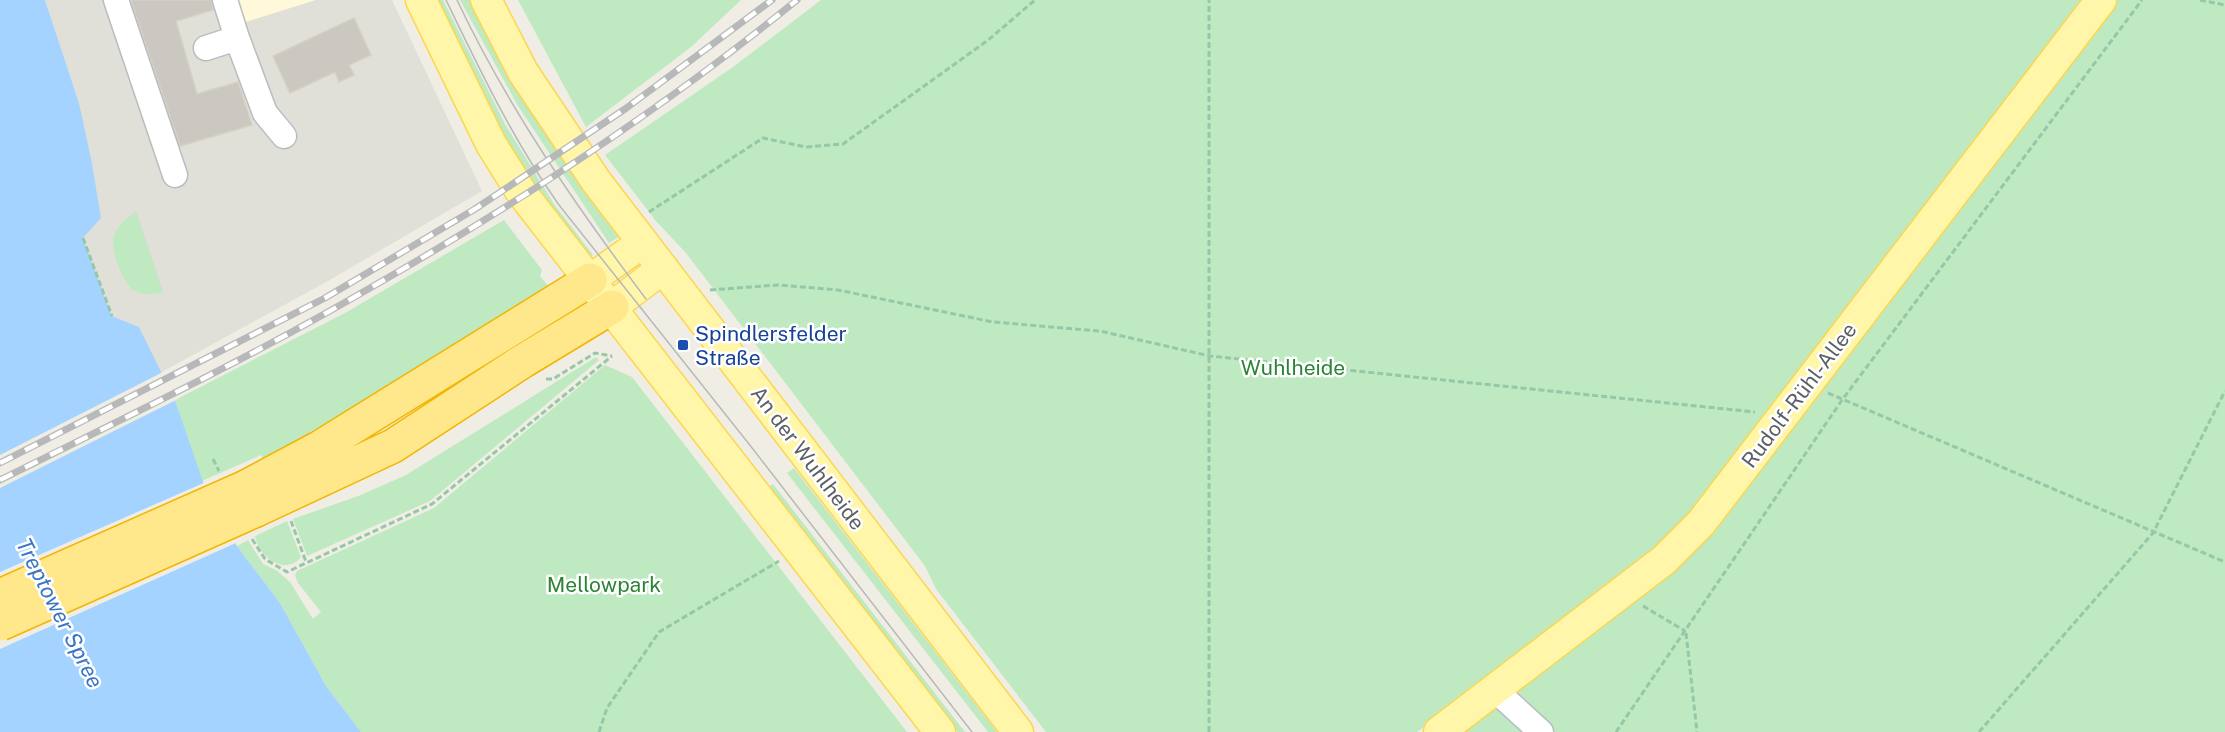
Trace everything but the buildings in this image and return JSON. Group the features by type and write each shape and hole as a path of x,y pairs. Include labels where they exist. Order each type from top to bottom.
{"highway":[{"path":"0,596 259,510 319,448 590,280"},
{"path":"0,624 259,510 393,446 523,361 612,308"}],"main road":[{"path":"421,0 491,144 521,192 940,732"},
{"name":"An der Wuhlheide","path":"486,0 523,72 596,180 644,228 663,268 1018,732"},
{"name":"Rudolf-Rühl-Allee","path":"1439,732 1643,577 1681,545 1784,415 2101,0"},
{"path":"590,280 644,228"},
{"path":"612,308 663,268"}],"lane":[{"path":"116,0 175,175"},
{"path":"225,0 265,113 284,136"},
{"path":"206,48 237,38"},
{"path":"1495,690 1541,732"}],"path":[{"path":"644,228 763,138 806,147 843,144 987,41 1035,0"},
{"path":"1209,0 1209,732"},
{"path":"1616,732 1842,400 2142,0"},
{"path":"2200,0 2225,4"},
{"path":"83,238 112,316"},
{"path":"710,290 778,285 838,290 993,322 1101,331 1210,356 1784,415"},
{"path":"259,510 266,559 286,572 432,504 612,356 595,353 553,379 541,378"},
{"path":"1808,383 1842,400 2225,562"},
{"path":"1979,732 2153,533 2225,391"},
{"path":"259,510 306,562"},
{"path":"599,732 607,708 659,632 779,561"},
{"path":"1643,606 1685,632"},
{"path":"1685,632 1696,732"}],"shaded area":[{"path":"45,0 236,0 243,23 316,0 392,0 482,191 328,281 160,373 139,327 112,316 83,238 101,218 79,103"},
{"path":"236,0 316,0 243,23"}],"green space":[{"path":"435,0 443,0 505,124 554,204 593,255 588,257 545,202 496,122"},
{"path":"460,0 473,0 620,236 609,243 518,106"},
{"path":"518,0 741,0 691,47 586,127"},
{"name":"Wuhlheide","path":"821,0 2087,0 1696,512 1633,573 1417,732 1046,732 936,589 925,566 686,253 656,221 605,155 733,67"},
{"path":"2113,0 2225,0 2225,732 1457,732 1651,584"},
{"path":"136,211 163,292 146,294 135,291 122,275 116,257 113,242 115,232"},
{"path":"504,220 542,270 540,276 550,288 264,460 261,455 202,481 175,400 345,313"},
{"path":"596,357 599,360 430,501 307,556 293,519 361,495 406,475"},
{"name":"Mellowpark","path":"605,365 632,377 907,732 361,732 326,686 280,603 237,546 248,540 263,564 276,570 290,582 313,619 321,612 298,583 295,575 297,571 434,508"},
{"path":"794,468 997,732 988,732 787,473"},
{"path":"773,484 965,732 958,732 943,719 766,490"},
{"path":"287,521 301,557 295,563 287,565 273,562 267,557 261,551 255,536"}],"water":[{"name":"Treptower Spree","path":"0,0 45,0 79,103 101,218 83,238 112,316 139,327 175,400 215,517 228,530 237,546 280,603 326,686 361,732 0,732"}],"pier":[{"path":"163,372 178,399 0,488 0,455"},
{"path":"206,482 217,516 231,528 238,542 0,649 0,572"}],"tram line":[{"path":"446,0 512,131 559,205 749,444 972,732"},
{"path":"457,0 498,78 544,154 646,299"}],"railway":[{"path":"0,463 325,298 475,209 625,109 772,0"},
{"path":"0,480 233,363 426,256 590,153 695,79 797,0"}],"place":[{"name":"Spindlersfelder Straße","path":"683,345"}]}
